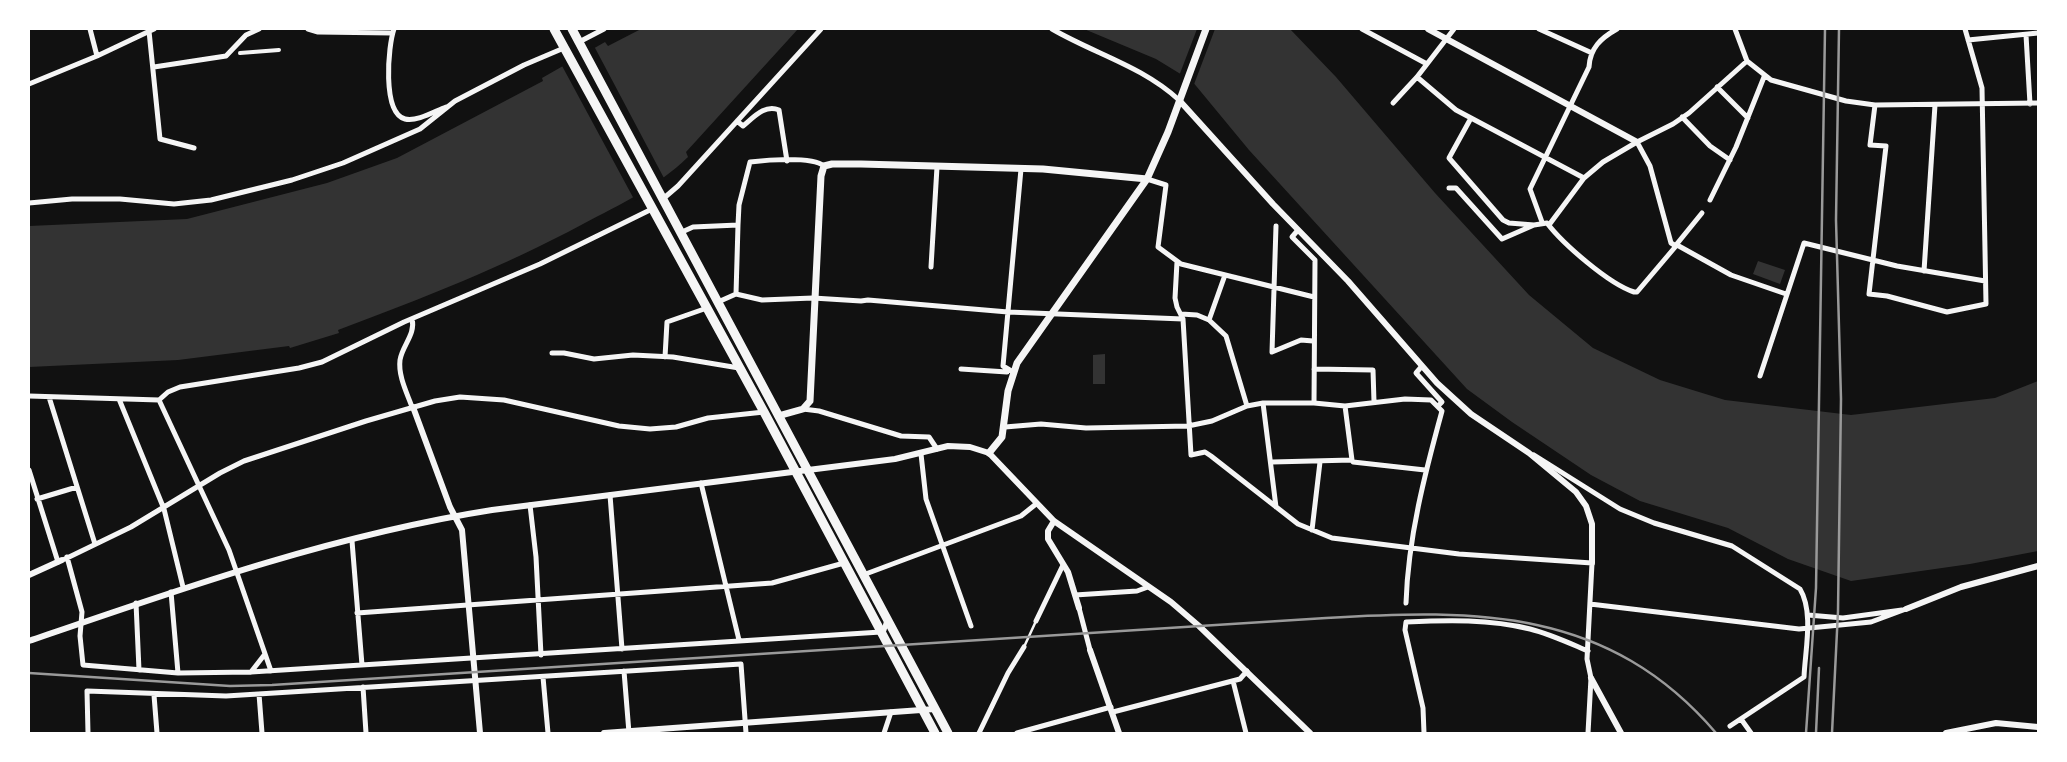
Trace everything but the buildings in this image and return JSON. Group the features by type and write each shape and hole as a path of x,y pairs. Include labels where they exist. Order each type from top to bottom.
{"highway":[{"path":"554,29 764,412 935,733"},
{"path":"572,29 664,198 862,575 948,733"}],"main road":[{"path":"988,453 1002,437 1005,427 1008,390 1013,372 1021,355 1147,179 1206,29"},
{"path":"778,416 803,409 810,401 813,298 821,176 824,166 851,164 1074,171 1147,179"}],"street":[{"path":"90,29 96,56"},
{"path":"154,67 226,56 246,35 259,29"},
{"path":"308,29 318,32 393,31 388,62 390,94 398,114 405,119 412,120 448,106 517,68 567,52"},
{"path":"581,45 604,29"},
{"path":"664,198 678,186 782,75 821,29"},
{"path":"1052,29 1133,68 1180,98 1298,230 1348,281 1437,384 1471,414 1529,453 1571,487 1586,506 1593,532 1588,651 1591,678 1588,733"},
{"path":"1362,29 1427,64"},
{"path":"1428,29 1637,142 1650,166 1671,243 1731,275 1786,294"},
{"path":"1393,102 1417,78 1454,29"},
{"path":"1539,29 1592,53"},
{"path":"1542,222 1530,189 1589,67 1592,53 1599,40 1617,29"},
{"path":"1735,29 1747,61 1764,77 1820,95 1875,105 2038,103"},
{"path":"1875,105 1870,145 1886,146 1869,294 1887,296 1947,312 1986,304 1982,88 1965,29"},
{"path":"29,84 96,56 150,30 160,139 194,148"},
{"path":"1968,40 2038,33"},
{"path":"2026,35 2030,104"},
{"path":"240,53 278,50"},
{"path":"1549,225 1584,178 1603,162 1682,117 1747,61"},
{"path":"1710,200 1730,160 1764,77"},
{"path":"1417,78 1456,110 1584,178"},
{"path":"1717,87 1748,118"},
{"path":"1924,271 1935,105"},
{"path":"29,203 72,199 120,199 174,204 227,196 292,180 343,162 420,129 448,106"},
{"path":"737,121 743,126 762,110 773,108 779,110 787,161"},
{"path":"1682,117 1710,146 1730,160"},
{"path":"1471,118 1449,158 1502,220 1509,223 1534,225"},
{"path":"736,294 739,205 750,162 818,162 824,166"},
{"path":"931,267 937,167"},
{"path":"1013,372 1003,366 1021,169"},
{"path":"1147,179 1166,185 1158,247 1176,262 1314,297"},
{"path":"1449,188 1456,188 1502,239 1542,222 1549,225 1572,250 1608,277 1634,292 1637,292 1702,213"},
{"path":"29,396 159,400 168,392 180,387 299,368 322,362 412,319 506,280 592,240 652,209"},
{"path":"682,232 693,227 738,224"},
{"path":"1276,226 1272,352 1301,340 1313,341"},
{"path":"1298,230 1292,237 1314,260 1314,403"},
{"path":"1760,376 1804,243 1924,271 1985,281"},
{"path":"1176,262 1175,298 1182,317 1191,455 1205,452 1298,524 1343,541 1412,549 1592,563"},
{"path":"1210,320 1225,275"},
{"path":"718,302 736,294 762,300 813,298 868,300 1050,314 1182,317 1197,315 1210,320 1226,336 1247,406"},
{"path":"665,357 667,322 706,308"},
{"path":"412,319 413,330 400,359 400,368 412,407 450,507 462,530 475,658 480,733"},
{"path":"552,353 564,353 594,359 633,355 665,357 740,368"},
{"path":"1422,366 1416,373 1442,402 1438,406"},
{"path":"962,369 1013,372"},
{"path":"1314,369 1373,370 1374,402"},
{"path":"49,397 95,544"},
{"path":"29,575 164,509 229,468 261,454 412,407 460,397 478,397 504,400 619,426 650,429 676,427 708,418 764,412"},
{"path":"119,398 164,509 183,587"},
{"path":"1005,427 1041,424 1086,428 1188,426 1212,421 1247,406 1263,402 1345,406 1420,398 1432,400 1442,411 1425,470 1412,549 1406,603"},
{"path":"159,400 238,571 271,671"},
{"path":"1263,402 1272,462 1276,507"},
{"path":"1345,406 1352,460"},
{"path":"803,409 819,411 901,436 929,437 937,449"},
{"path":"29,641 183,587 352,541 455,516 807,469 878,462 920,454 948,446 970,447 988,453 1054,521 1148,586 1194,621 1310,733"},
{"path":"1529,453 1542,458 1620,508 1654,523 1724,544 1746,553 1800,589 1808,615 1804,677 1730,726"},
{"path":"920,454 926,499 970,626"},
{"path":"1272,462 1352,460 1353,462 1425,470"},
{"path":"1312,530 1320,462"},
{"path":"29,470 37,499 82,612 80,636 83,665 178,673 271,671 881,632 884,630 887,620"},
{"path":"701,483 739,640"},
{"path":"37,499 77,487"},
{"path":"610,495 622,649"},
{"path":"862,575 1021,516 1036,504"},
{"path":"530,505 542,655"},
{"path":"1054,521 1047,535 1068,572 1090,650 1120,733"},
{"path":"352,541 362,665"},
{"path":"357,613 772,583 844,563"},
{"path":"1036,621 1063,564"},
{"path":"1590,604 1799,629 1856,624 1885,618 1961,587 2038,566"},
{"path":"1075,595 1137,591 1148,586"},
{"path":"170,592 178,673"},
{"path":"136,603 139,670"},
{"path":"1808,615 1857,617 1906,609"},
{"path":"1856,624 1857,617"},
{"path":"1424,733 1423,708 1405,630 1406,622 1451,619 1514,626 1546,634 1588,651"},
{"path":"979,733 1008,673 1024,647"},
{"path":"251,672 265,654"},
{"path":"88,733 87,691 154,695 259,694 741,664 746,733"},
{"path":"624,671 629,732"},
{"path":"1017,733 1233,681 1240,679 1247,671"},
{"path":"543,677 548,733"},
{"path":"1591,678 1621,733"},
{"path":"1233,681 1246,732 1239,733"},
{"path":"363,687 366,733"},
{"path":"259,694 262,733"},
{"path":"154,695 157,733"},
{"path":"604,733 935,708"},
{"path":"884,733 891,712"},
{"path":"1741,719 1751,733"},
{"path":"1946,733 1996,723 2038,727"},
{"path":"1046,725 1048,733"}],"lane":[{"path":"1024,647 1036,621"}],"shaded area":[{"path":"641,29 798,29 686,152 688,157 676,168 638,194 611,209 553,240 493,268 338,330 339,333 290,348 289,346 178,360 29,367 29,226 187,219 327,183 397,158 543,81 542,78 605,42 608,46"},
{"path":"1084,29 1290,29 1336,77 1435,193 1529,295 1593,348 1660,380 1725,400 1851,415 1995,398 2038,381 2038,551 1970,564 1851,581 1788,559 1728,528 1640,501 1591,475 1467,389 1249,150 1192,81 1156,59"},
{"path":"1758,261 1785,270 1780,284 1753,274"},
{"path":"1105,354 1105,384 1093,384 1093,355"}],"pier":[{"path":"1197,29 1215,29 1193,87 1179,76"},
{"path":"594,46 665,180 635,201 561,64"}],"railway":[{"path":"1806,733 1816,588 1825,29"},
{"path":"1832,733 1838,611 1841,399 1836,220 1839,29"},
{"path":"29,673 230,686 272,685 1326,618 1436,615 1488,617 1538,625 1586,639 1631,661 1675,692 1716,733"},
{"path":"1816,733 1819,668"}]}
